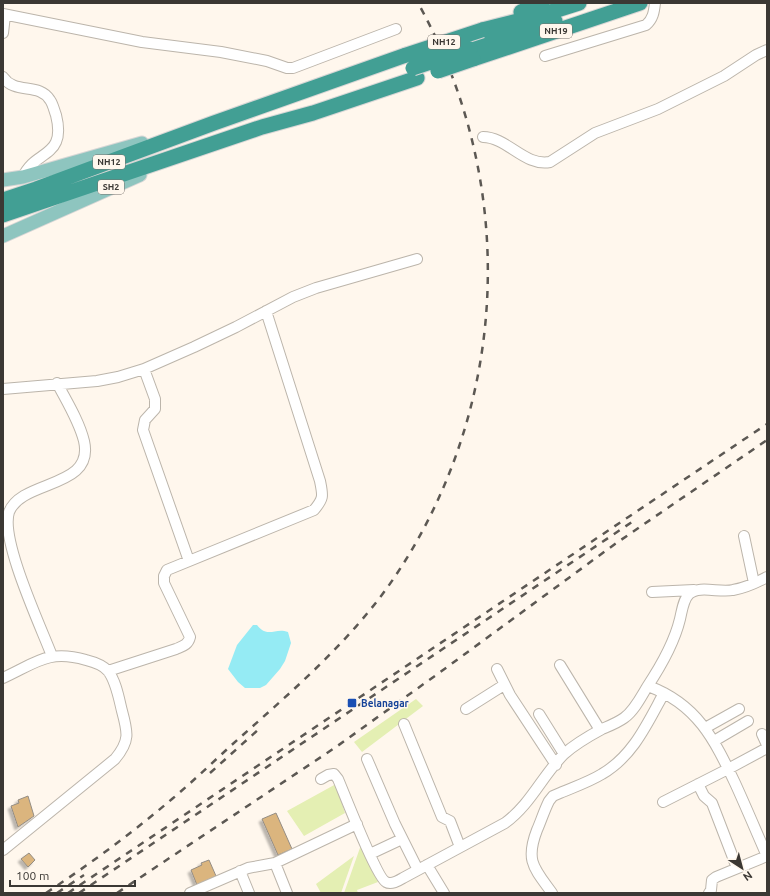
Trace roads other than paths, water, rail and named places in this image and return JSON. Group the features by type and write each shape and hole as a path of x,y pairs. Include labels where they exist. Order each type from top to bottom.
{"highway":[{"name":"NH12","path":"3,200 214,122 412,67 482,30 542,3"},
{"name":"NH19","path":"482,30 541,15 579,3"},
{"name":"NH12","path":"472,54 607,3"},
{"name":"NH19","path":"262,127 312,113 412,67 472,54 640,3"},
{"name":"NH12","path":"3,215 262,127"}],"main road":[{"path":"3,180 22,177 214,122"},
{"name":"SH2","path":"3,236 110,188 221,141"}],"street":[{"path":"545,56 646,25 653,16 655,3"},
{"path":"3,32 4,15 142,42 221,52 267,61 287,68 293,68 396,29"},
{"path":"483,137 488,137 497,141 536,162 543,164 550,162 595,133 658,109 724,76 756,55 767,50"},
{"path":"3,77 14,87 39,91 46,95 51,100 58,121 59,133 56,143 49,151 32,164 22,177"},
{"path":"3,389 57,383 97,381 118,377 144,369 316,288 417,259"},
{"path":"108,671 176,649 184,646 188,642 190,638 164,583 164,576 167,570 314,510 320,503 323,495 320,481 266,311"},
{"path":"144,369 155,399 155,408 144,420 143,430 189,561"},
{"path":"52,656 14,559 7,530 9,512 19,499 33,491 66,478 78,468 84,457 84,442 79,426 57,383"},
{"path":"744,536 754,583"},
{"path":"652,592 700,589 722,592 754,583 767,577"},
{"path":"552,893 534,867 531,852 532,844 547,805 553,796 602,774 626,755 635,745 642,734 655,689 677,631 684,601 694,590"},
{"path":"3,678 37,660 52,656 70,656 99,665 108,671 116,687 127,733 124,748 115,759 3,850"},
{"path":"560,665 600,730"},
{"path":"496,669 518,708 556,765"},
{"path":"466,709 504,685"},
{"path":"655,689 677,700 705,728 714,741 767,856 712,880 711,890 708,893"},
{"path":"322,779 328,775 334,774 338,779 382,879 386,883 392,883 505,823 517,814 564,754 600,730 624,718 655,689"},
{"path":"705,728 739,709"},
{"path":"538,714 564,754"},
{"path":"714,741 748,721"},
{"path":"404,724 440,813 442,817 450,821 460,847"},
{"path":"762,734 767,745"},
{"path":"663,802 767,748"},
{"path":"367,759 402,839 422,868 444,893"},
{"path":"698,784 704,796 712,803 737,868"},
{"path":"194,892 240,871 255,866 275,863 357,824"},
{"path":"370,854 402,839"},
{"path":"275,863 287,893"},
{"path":"240,871 249,893"}],"water":[{"path":"253,625 257,625 261,629 268,632 288,632 291,643 285,661 266,685 260,688 245,688 238,682 228,669 237,645"}],"railway":[{"path":"46,893 110,848 172,799 324,660 361,621 394,578 432,511 461,441 479,368 487,294 485,219 473,145 451,73 418,3"},
{"path":"68,893 767,424"},
{"path":"117,893 336,747 615,544 767,440"},
{"path":"79,893 632,522"},
{"path":"210,773 259,729"},
{"path":"57,893 84,875"}],"place":[{"name":"Belanagar","path":"352,703"}]}
